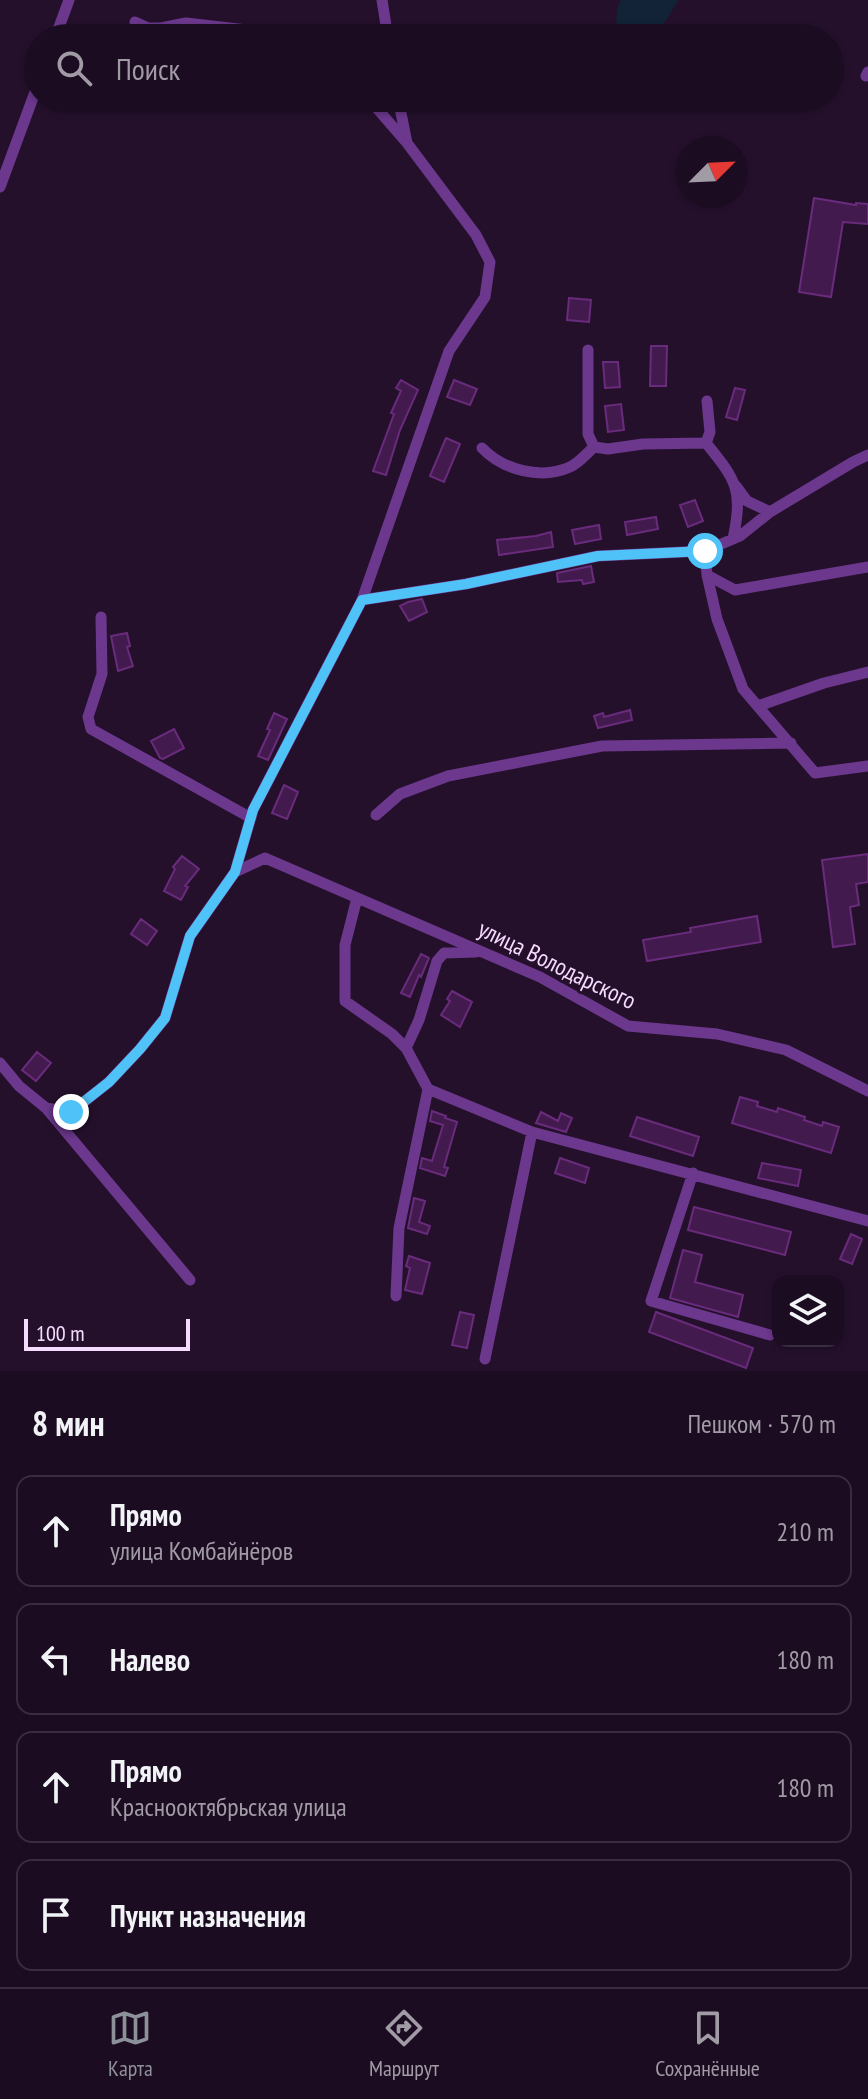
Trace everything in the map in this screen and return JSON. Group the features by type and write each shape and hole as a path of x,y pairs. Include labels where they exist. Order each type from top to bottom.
{"street":[{"path":"60,24 69,0"},
{"path":"382,0 385,24"},
{"path":"135,22 139,24"},
{"path":"0,187 28,112"},
{"path":"46,1108 71,1112 109,1082 165,1018 190,936 235,872 253,810 362,600 449,351 485,297 490,262 476,235 380,112"},
{"path":"401,112 407,143"},
{"path":"588,350 588,434 594,447"},
{"path":"706,443 710,432 707,401"},
{"path":"482,448 500,464 520,470 546,472 569,467 594,447 608,449 643,444 706,443"},
{"path":"706,443 747,501 770,512"},
{"path":"362,600 466,584 598,556 705,551 740,536 770,512 868,455"},
{"path":"733,539 738,502 736,486"},
{"path":"705,551 717,619 743,689 815,773 868,766"},
{"path":"707,575 735,590 868,567"},
{"path":"101,617 102,674 88,717 91,729 251,818"},
{"path":"758,706 824,683 868,672"},
{"path":"376,815 400,794 448,776 602,746 791,743"},
{"name":"улица Володарского","path":"235,872 265,858 540,977 628,1026 717,1034 786,1050 868,1091"},
{"path":"357,898 345,945 345,1001 392,1034 406,1048 428,1089 532,1132 868,1221"},
{"path":"406,1048 419,1020 437,961 444,953 482,952"},
{"path":"0,1063 19,1086 46,1108 190,1280"},
{"path":"396,1296 399,1228 428,1089"},
{"path":"485,1359 532,1132"},
{"path":"693,1173 651,1301 770,1335"}],"shaded area":[{"path":"621,0 678,0 663,24 617,24 617,9"}],"building":[{"path":"814,198 868,204 868,224 843,222 831,297 799,292"},
{"path":"569,298 591,300 589,322 567,320"},
{"path":"651,346 667,346 666,386 650,386"},
{"path":"603,362 618,362 620,387 605,388"},
{"path":"401,380 418,390 400,430 386,475 373,471 394,414 391,413 401,391 396,388"},
{"path":"454,380 477,389 470,405 447,397"},
{"path":"735,388 745,390 737,420 726,417"},
{"path":"621,404 624,430 608,432 605,406"},
{"path":"446,438 460,444 444,482 430,476"},
{"path":"695,500 703,521 688,527 680,505"},
{"path":"656,517 658,529 627,535 625,522"},
{"path":"599,525 601,539 575,544 572,530"},
{"path":"551,532 553,547 499,555 497,540"},
{"path":"591,566 594,582 558,582 557,573"},
{"path":"422,599 427,612 409,621 400,606"},
{"path":"127,633 130,646 127,647 133,666 118,671 111,636"},
{"path":"630,710 632,720 598,728 594,716 603,713 604,717"},
{"path":"274,713 287,719 268,760 258,756"},
{"path":"174,729 184,748 160,758 151,741"},
{"path":"284,785 298,792 287,819 272,813"},
{"path":"868,854 868,882 856,884 859,905 850,907 855,944 833,947 822,860"},
{"path":"182,856 199,869 185,886 188,887 181,900 164,891 175,869 173,867"},
{"path":"757,916 761,942 647,961 643,940"},
{"path":"141,919 157,931 147,945 131,934"},
{"path":"421,954 429,958 410,997 401,993"},
{"path":"452,991 472,1002 460,1027 441,1015"},
{"path":"37,1052 51,1063 36,1081 22,1070"},
{"path":"740,1097 758,1102 757,1106 777,1112 778,1108 805,1117 804,1120 822,1126 823,1122 839,1127 831,1153 732,1123"},
{"path":"432,1111 457,1122 444,1167 448,1168 445,1176 420,1168 422,1158 432,1161 443,1125 430,1121"},
{"path":"541,1112 558,1121 561,1113 572,1118 566,1132 536,1123"},
{"path":"637,1117 699,1137 693,1156 630,1136"},
{"path":"560,1158 589,1168 585,1183 555,1173"},
{"path":"762,1163 801,1170 798,1186 758,1178"},
{"path":"414,1198 425,1201 419,1222 430,1226 427,1234 408,1228"},
{"path":"694,1207 791,1232 785,1255 688,1230"},
{"path":"851,1234 862,1239 852,1264 840,1259"},
{"path":"683,1250 702,1255 695,1282 743,1295 738,1317 670,1298"},
{"path":"409,1256 430,1263 422,1294 405,1290"},
{"path":"460,1312 474,1315 467,1348 452,1345"},
{"path":"656,1312 753,1348 746,1368 649,1332"}],"route":[{"path":"71,1112 109,1082 165,1018 190,936 235,872 253,810 362,600 466,584 598,556 705,551"}]}
